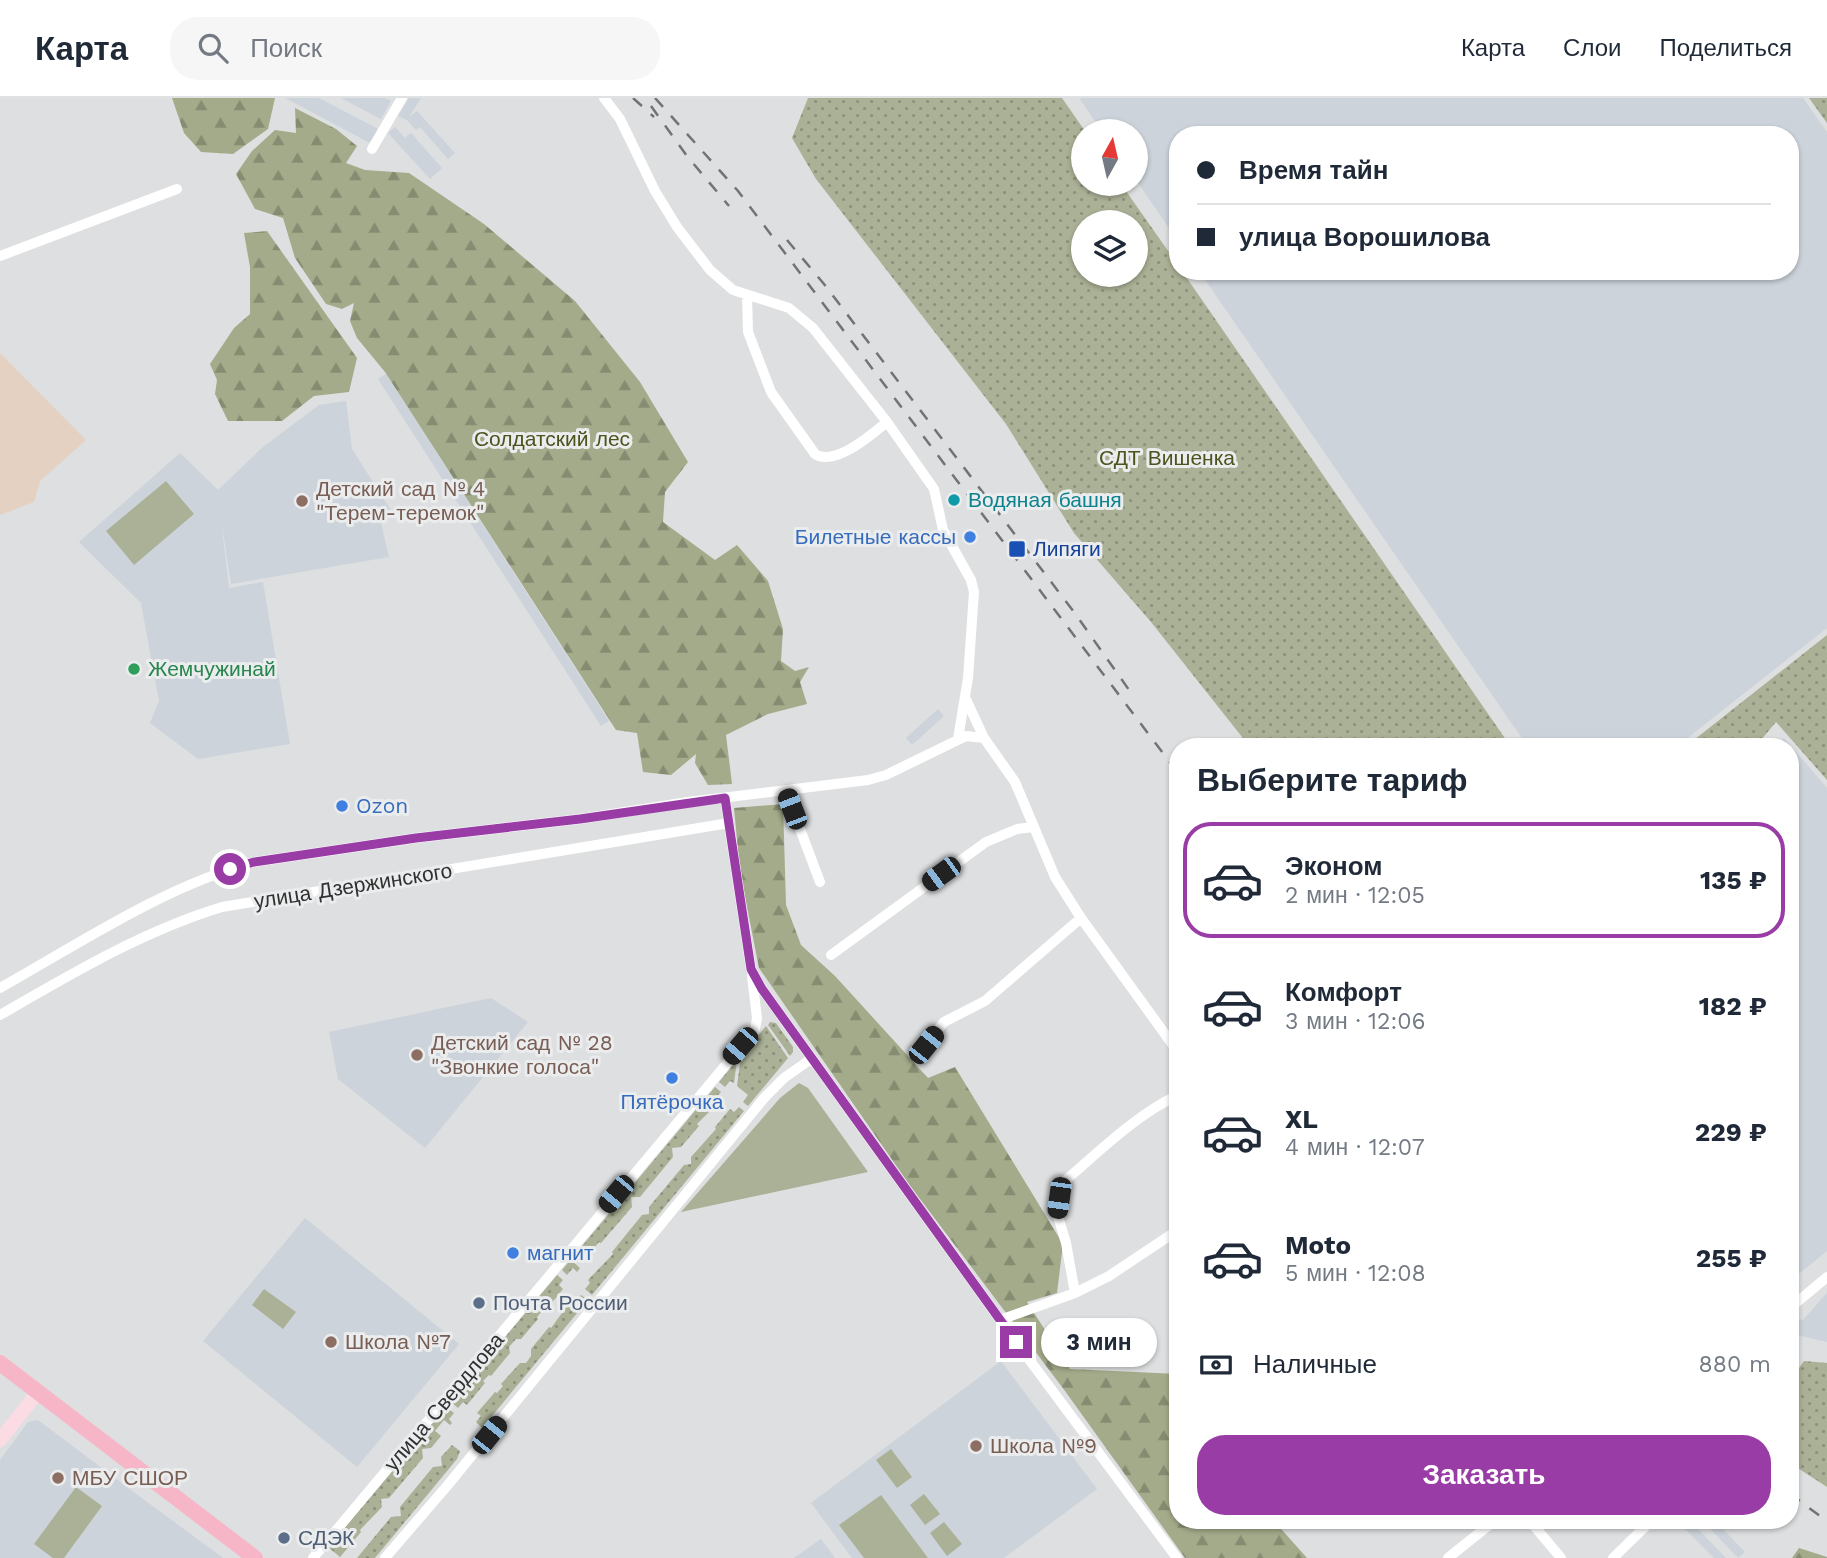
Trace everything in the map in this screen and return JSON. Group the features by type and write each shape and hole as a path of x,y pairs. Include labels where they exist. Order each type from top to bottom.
{"main road":[{"path":"0,1363 254,1558"},
{"path":"0,1440 38,1392"}],"street":[{"path":"372,149 402,98"},
{"path":"604,98 620,119 655,191 677,227 722,282 747,296 789,308 813,328 887,422 934,489 943,530 971,580 975,605 958,739"},
{"path":"0,256 177,189"},
{"path":"747,296 748,332 771,392 815,454 823,457 834,456 863,441 887,422"},
{"path":"965,697 985,738 1015,782 1055,877 1081,918 1169,1040"},
{"name":"улица Дзержинского","path":"0,988 156,899 254,862 416,838 868,780 886,775 958,739 972,735 985,738"},
{"path":"786,792 820,882"},
{"path":"725,798 751,969 773,1006 1000,1320 1177,1558"},
{"name":"улица Дзержинского","path":"0,1015 114,952 185,919 222,907 729,823"},
{"path":"831,954 986,842 1017,829 1032,827"},
{"path":"917,1056 944,1022 985,1001 1081,918"},
{"name":"улица Свердлова","path":"313,1558 755,1030 757,1018 751,969"},
{"path":"385,1558 765,1097 798,1066 811,1059"},
{"path":"1074,1293 1066,1244 1057,1213 1061,1184 1127,1129 1169,1099"},
{"path":"1000,1320 1074,1293 1109,1276 1169,1236"},
{"path":"1799,1300 1827,1277"},
{"path":"1448,1558 1484,1529"},
{"path":"1537,1529 1561,1558"},
{"path":"1613,1558 1643,1529"}],"shaded area":[{"path":"285,98 319,98 378,129 370,143"},
{"path":"341,98 385,98 391,101 381,119"},
{"path":"409,98 421,98 409,117 417,111 455,153 448,159 420,127 416,130 407,120 398,116"},
{"path":"1079,98 1803,98 1827,132 1827,628 1687,738 1522,738 1205,280 1799,280 1799,126 1169,126 1169,228 1147,196 1148,119 1094,119"},
{"path":"395,127 405,138 411,133 442,168 430,179 388,133"},
{"path":"0,353 86,440 40,481 34,502 0,515"},
{"path":"386,374 609,721 601,726 378,379"},
{"path":"346,401 352,449 392,512 379,515 389,557 231,584 221,519 229,588 263,582 290,744 198,759 150,723 159,701 141,603 79,542 180,453 218,490 263,447 319,405"},
{"path":"938,709 944,716 912,745 906,738"},
{"path":"1799,755 1827,788 1827,1251 1799,1274"},
{"name":"Детский сад № 28 \"Звонкие голоса\"","path":"491,998 528,1022 425,1148 338,1079 329,1032"},
{"name":"Школа №7","path":"305,1218 459,1344 357,1467 203,1341"},
{"path":"1827,1293 1827,1342 1799,1335 1799,1319 1803,1320"},
{"name":"Школа №9","path":"1001,1361 1097,1489 1004,1558 852,1558 811,1503"},
{"name":"МБУ СШОР","path":"38,1420 223,1558 0,1558 0,1460 28,1422"},
{"path":"1685,1529 1698,1529 1726,1558 1714,1558"},
{"path":"1711,1529 1723,1529 1745,1552 1738,1558"},
{"path":"821,1539 835,1558 794,1558"}],"green space":[{"path":"172,98 275,98 268,129 233,154 201,152 184,133"},
{"name":"СДТ Вишенка","path":"808,98 1062,98 1077,119 1071,119 1071,196 1129,196 1139,210 1071,210 1071,287 1148,287 1148,222 1169,252 1169,280 1188,280 1505,738 1243,738 1151,622 1074,533 1006,424 816,179 792,138"},
{"path":"1809,98 1827,98 1827,123"},
{"name":"Солдатский лес","path":"295,108 336,129 357,146 346,163 365,170 409,173 484,224 575,301 640,382 688,462 665,492 663,522 715,560 737,545 768,581 783,629 781,661 795,671 809,667 800,682 807,704 768,714 726,735 732,784 708,785 695,763 696,754 671,775 643,772 637,733 616,730 385,372 357,338 350,321 354,303 342,309 326,304 295,258 283,218 255,209 236,174 252,151 275,130 296,133"},
{"path":"267,231 357,358 349,392 314,396 282,421 228,421 215,394 217,380 210,364 234,328 250,314 250,267 244,233"},
{"path":"166,481 194,514 134,565 106,531"},
{"path":"1827,635 1827,780 1799,748 1799,738 1790,738 1776,722 1763,738 1696,738"},
{"path":"783,804 786,905 801,945 835,976 928,1078 955,1067 1063,1244 1057,1293 1027,1302 1070,1369 1169,1374 1169,1529 1281,1529 1307,1558 1185,1558 1065,1391 911,1187 759,968 740,871 734,808"},
{"path":"770,1022 776,1023 793,1047 790,1056 768,1025"},
{"path":"766,1026 788,1058 748,1106 743,1102 748,1095 737,1086 741,1056"},
{"path":"737,1060 734,1083 730,1081 725,1087 719,1082"},
{"path":"799,1083 808,1088 868,1172 681,1212 780,1098"},
{"path":"715,1087 721,1092 716,1098 720,1101 697,1124 699,1126 681,1147 672,1148 673,1157 640,1197 631,1197 632,1207 601,1243 599,1242 590,1257 581,1250 572,1261 580,1268 577,1272 573,1268 567,1275 562,1270"},
{"path":"739,1107 744,1111 592,1295 585,1289 590,1283 588,1280 613,1254 642,1215 649,1214 649,1207 684,1165 691,1164 691,1157 730,1109 734,1112"},
{"path":"557,1275 563,1280 559,1285 563,1289 521,1339 516,1339 509,1347 510,1353 491,1376 483,1381 485,1383 467,1405 463,1402 458,1408 451,1402"},
{"path":"264,1289 296,1312 283,1329 252,1305"},
{"path":"581,1295 588,1300 482,1428 476,1422 481,1416 477,1413 495,1392 497,1393 503,1386 501,1384 520,1363 526,1363 531,1356 531,1349 573,1298 576,1300"},
{"path":"1804,1361 1827,1363 1827,1487 1799,1469 1799,1368"},
{"path":"446,1407 454,1413 449,1419 452,1423 450,1425 444,1420 435,1431 441,1436 431,1448 422,1449 423,1458 389,1498 381,1499 382,1507 340,1557 328,1547"},
{"path":"452,1445 460,1451 457,1459 375,1558 357,1558 391,1517 401,1516 400,1507 433,1467 442,1466 441,1457"},
{"path":"891,1449 912,1477 897,1488 876,1460"},
{"path":"76,1487 102,1506 64,1558 53,1558 34,1544"},
{"path":"924,1494 940,1514 925,1525 910,1505"},
{"path":"881,1495 928,1558 864,1558 839,1525"},
{"path":"944,1522 962,1544 947,1556 930,1533"},
{"path":"1799,1548 1827,1557 1827,1558 1792,1558"}],"railway":[{"path":"633,98 654,117"},
{"path":"655,98 738,191 1169,761"},
{"path":"651,106 687,156 729,206"},
{"path":"787,240 824,284 1074,612 1134,697"},
{"path":"1799,1501 1827,1521"}],"place":[{"name":"Водяная башня","path":"954,500"},
{"name":"Детский сад № 4 \"Терем-теремок\"","path":"302,501"},
{"name":"Билетные кассы","path":"970,537"},
{"name":"Липяги","path":"1017,549"},
{"name":"Жемчужинай","path":"134,669"},
{"name":"Ozon","path":"342,806"},
{"name":"Детский сад № 28 \"Звонкие голоса\"","path":"417,1055"},
{"name":"Пятёрочка","path":"672,1078"},
{"name":"магнит","path":"513,1253"},
{"name":"Почта России","path":"479,1303"},
{"name":"Школа №7","path":"331,1342"},
{"name":"Школа №9","path":"976,1446"},
{"name":"МБУ СШОР","path":"58,1478"},
{"name":"СДЭК","path":"284,1538"}],"route":[{"path":"230,869 254,862 416,838 580,819 725,798 751,969 773,1006 1016,1342"}]}
